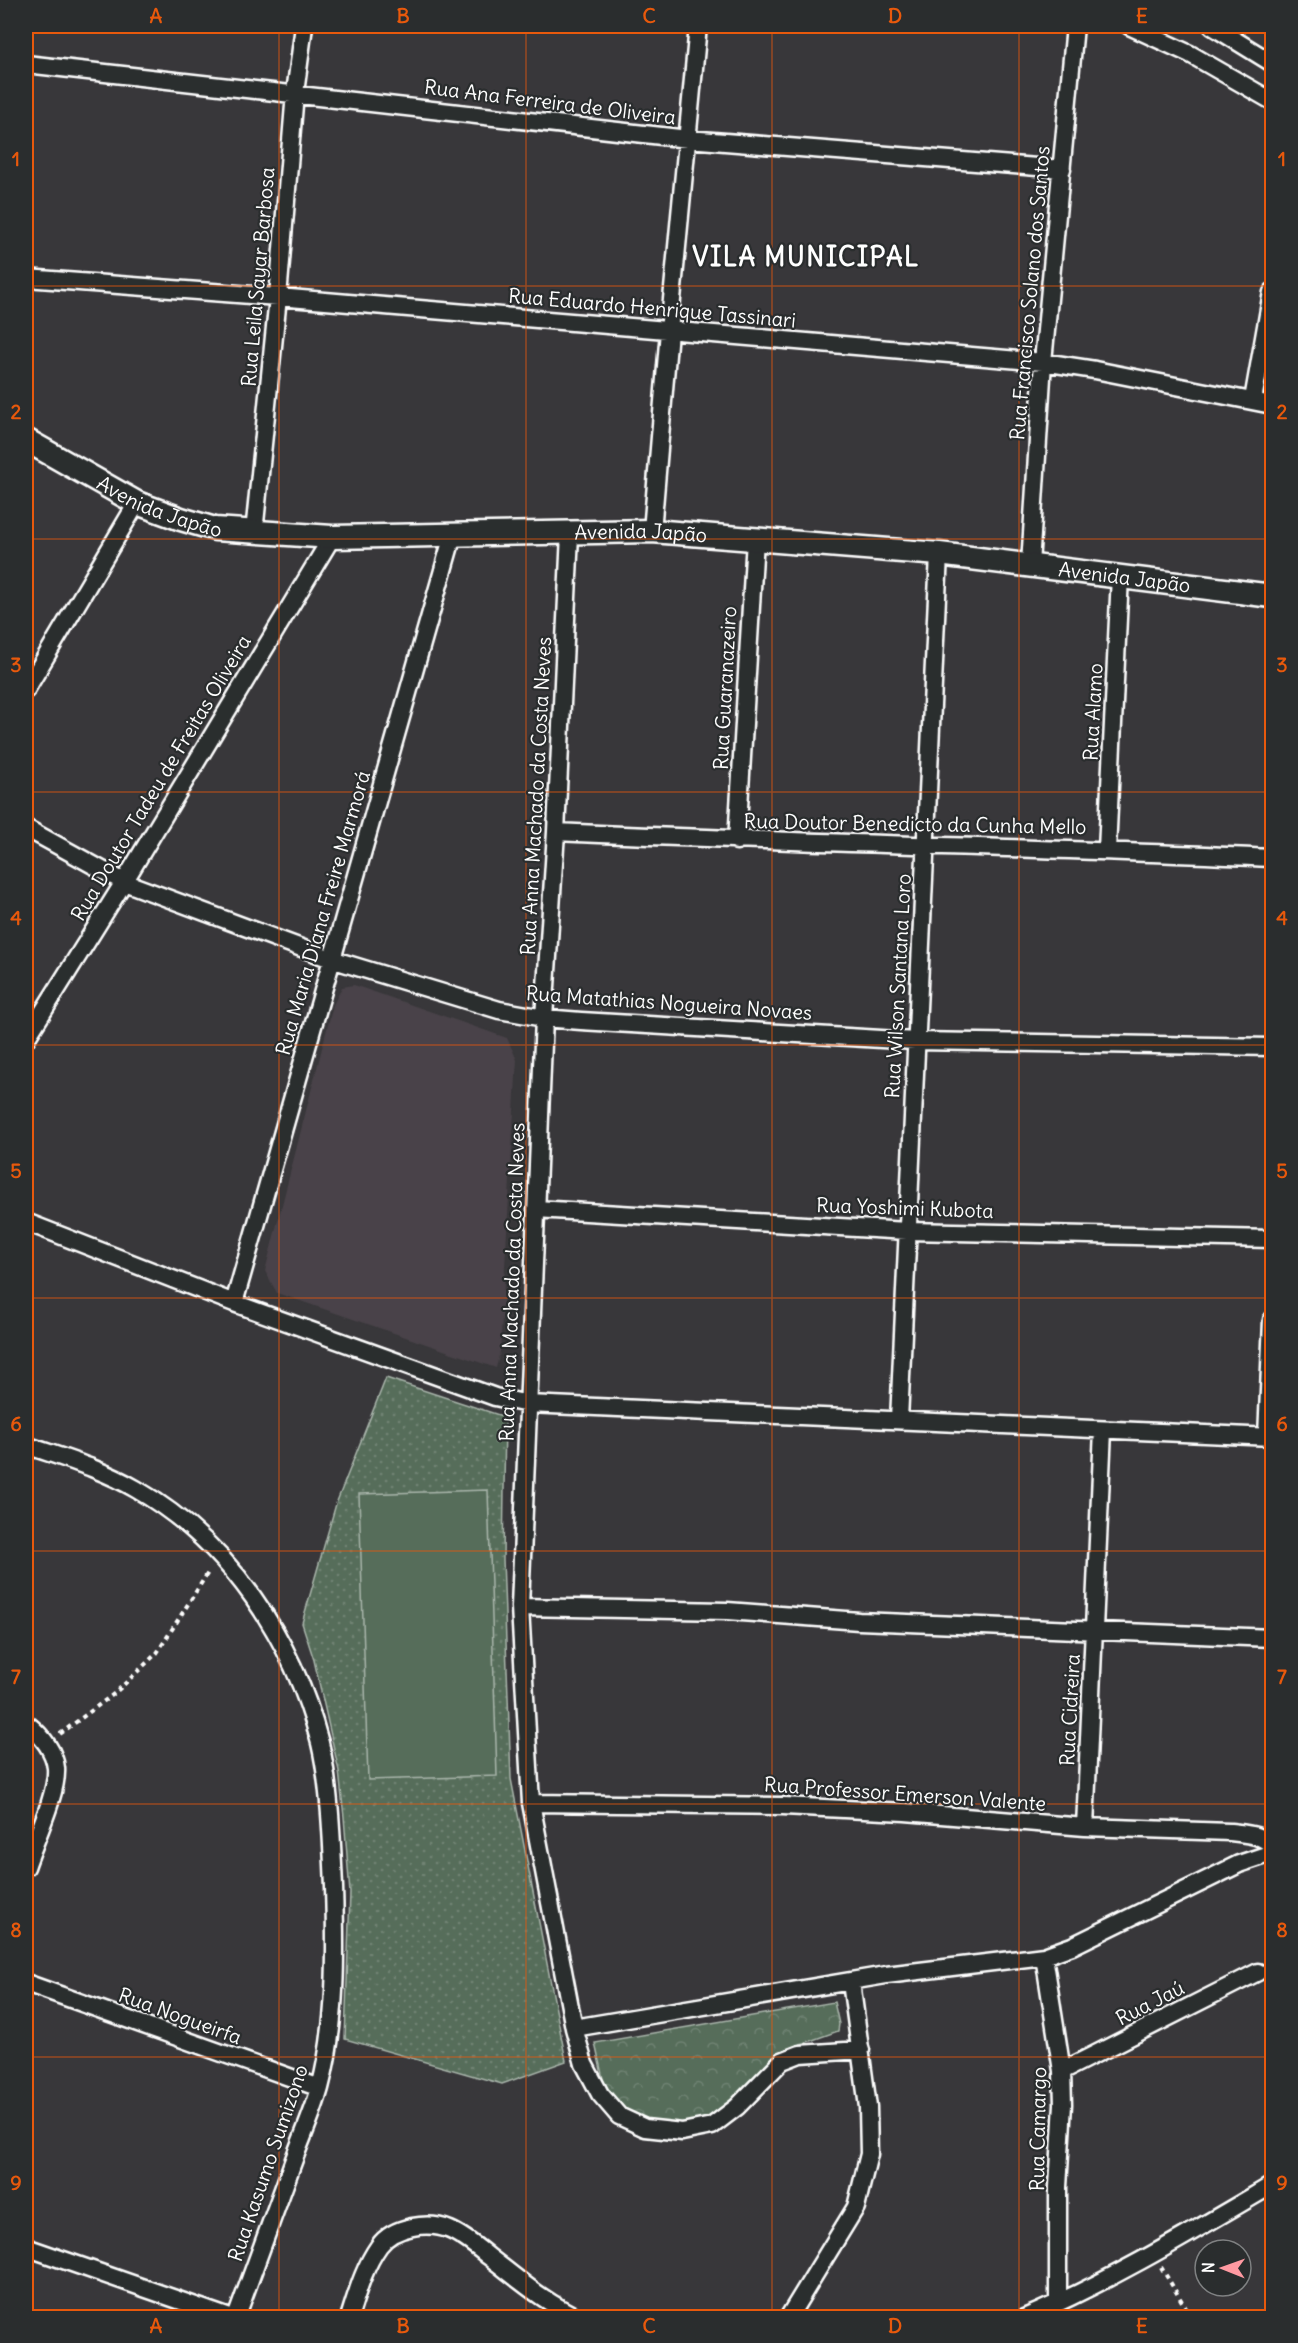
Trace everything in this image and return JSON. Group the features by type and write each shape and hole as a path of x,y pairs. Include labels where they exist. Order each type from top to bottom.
{"main road":[{"name":"Avenida Japão","path":"26,440 137,502 204,526 254,533 332,537 652,531 939,554 1272,597"}],"street":[{"name":"Rua Leila Sayar Barbosa","path":"254,533 278,297 295,93 304,26"},
{"path":"652,531 698,26"},
{"name":"Rua Francisco Solano dos Santos","path":"1030,565 1043,362 1075,26"},
{"path":"1129,26 1190,54 1272,101"},
{"path":"1212,26 1272,63"},
{"name":"Rua Ana Ferreira de Oliveira","path":"28,61 688,139 1062,169"},
{"name":"Rua Eduardo Henrique Tassinari","path":"26,278 278,297 1043,362 1272,405"},
{"path":"1253,400 1272,292"},
{"path":"26,690 137,502"},
{"name":"Rua Anna Machado da Costa Neves","path":"570,534 556,832 544,1018 520,1607 531,1803 574,2028 585,2064 600,2094 619,2116 645,2128 682,2132 712,2126 738,2107 782,2061 800,2054 861,2050"},
{"name":"Rua Maria Diana Freire Marmorá","path":"234,1303 453,536"},
{"name":"Rua Doutor Tadeu de Freitas Oliveira","path":"26,1040 332,537"},
{"name":"Rua Guaranazeiro","path":"737,841 755,538"},
{"name":"Rua Wilson Santana Loro","path":"899,1420 939,554"},
{"name":"Rua Alamo","path":"1107,850 1120,576"},
{"name":"Rua Matathias Nogueira Novaes","path":"26,828 124,882 331,958 499,1010 544,1018 915,1041 1272,1047"},
{"name":"Rua Doutor Benedicto da Cunha Mello","path":"556,832 737,841 1107,850 1272,858"},
{"name":"Rua Yoshimi Kubota","path":"536,1209 907,1231 1272,1239"},
{"path":"26,1222 234,1303 495,1397 528,1404 1270,1437 1272,1320"},
{"name":"Rua Cidreira","path":"1085,1827 1103,1430"},
{"name":"Rua Kasumo Sumizono","path":"26,1445 96,1468 137,1489 175,1515 219,1555 246,1585 271,1622 299,1679 320,1744 332,1848 335,1926 331,2025 320,2088 236,2318"},
{"path":"520,1607 727,1611 1095,1632 1272,1638"},
{"path":"26,1723 48,1744 56,1767 54,1787 26,1867"},
{"name":"Rua Professor Emerson Valente","path":"531,1803 783,1806 904,1812 1085,1827 1230,1832 1254,1835 1268,1840 1272,1846"},
{"path":"574,2028 886,1975 1044,1956 1072,1946 1239,1864 1272,1853"},
{"name":"Rua Camargo","path":"1044,1956 1062,2071 1063,2104 1058,2187 1058,2303"},
{"name":"Rua Jaú","path":"1062,2071 1258,1972"},
{"path":"788,2318 856,2207 869,2154 868,2106 851,1982"},
{"name":"Rua Nogueirfa","path":"26,1983 320,2088"},
{"path":"1024,2318 1154,2254 1272,2185"},
{"path":"349,2318 362,2278 380,2244 397,2230 418,2226 449,2229 543,2298 579,2318"},
{"path":"26,2247 230,2318"}],"path":[{"path":"48,1744 115,1693 157,1653 219,1555"},
{"path":"1154,2254 1192,2318"}],"shaded area":[{"path":"354,985 507,1038 517,1060 500,1352 496,1368 277,1293 265,1271 333,1005 342,987"}],"green space":[{"path":"386,1378 505,1417 503,1559 511,1779 566,2061 502,2084 345,2039 350,1893 344,1817 339,1771 314,1660 302,1623 336,1504"},
{"path":"488,1490 497,1776 368,1780 359,1494"},
{"path":"834,2002 839,2024 838,2031 782,2051 722,2112 706,2120 693,2123 666,2123 626,2114 607,2097 595,2043"}],"district":[{"name":"VILA MUNICIPAL","path":"806,257"}]}
